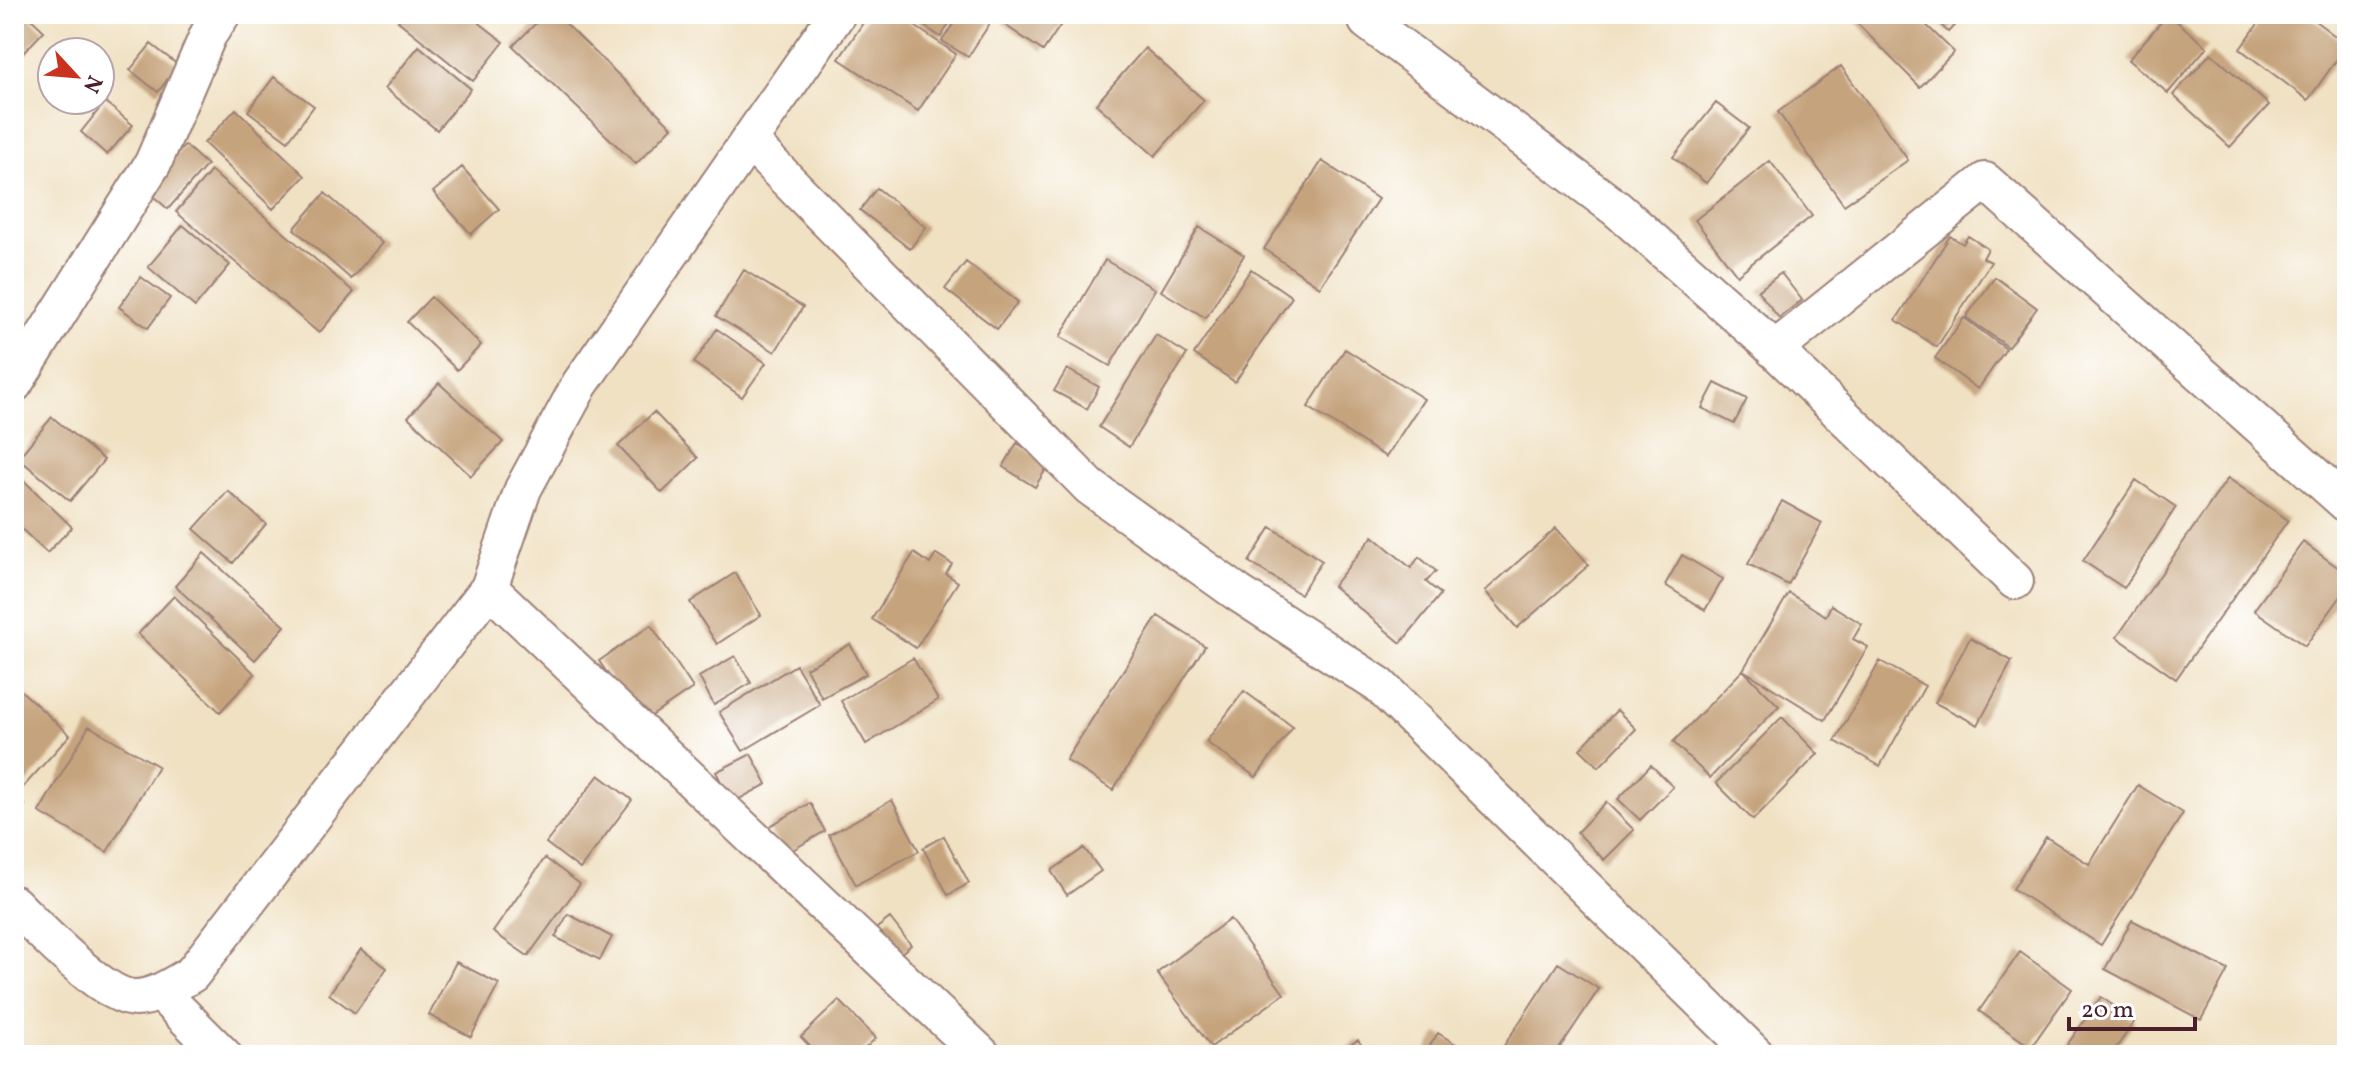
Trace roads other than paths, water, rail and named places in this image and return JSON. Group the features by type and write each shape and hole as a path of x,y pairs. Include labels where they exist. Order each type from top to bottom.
{"street":[{"path":"14,384 153,163 208,35 222,14"},
{"path":"14,904 62,952 115,992 135,998 160,992 192,974 489,588 523,489 580,384 837,14"},
{"path":"1367,16 1617,209 1774,350 2015,581"},
{"path":"749,141 1090,487 1238,593 1379,685 1756,1055"},
{"path":"1774,350 1985,181 2347,504"},
{"path":"489,588 982,1055"},
{"path":"160,992 223,1055"}]}
